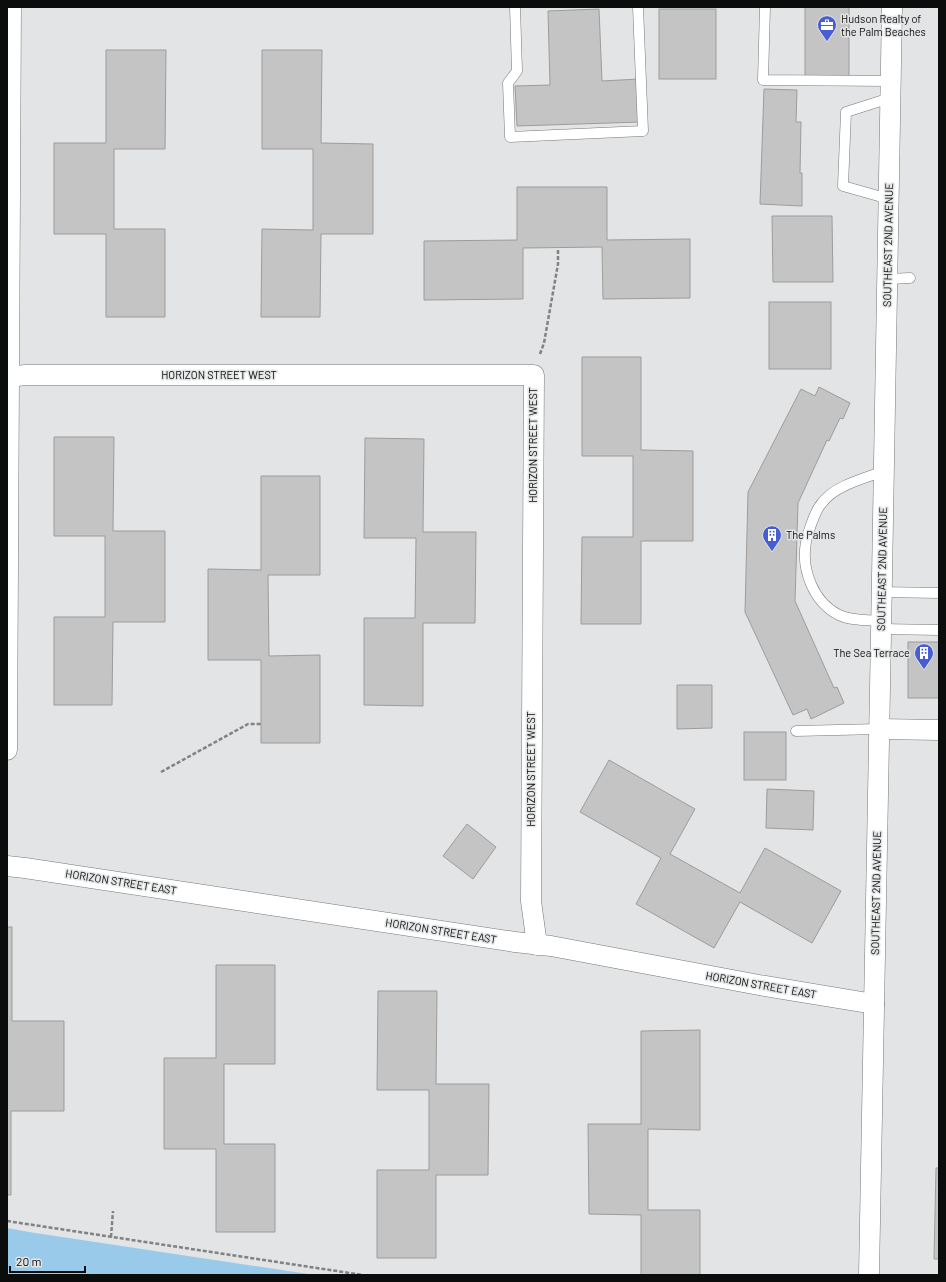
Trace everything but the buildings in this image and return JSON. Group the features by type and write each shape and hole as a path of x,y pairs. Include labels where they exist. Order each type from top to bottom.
{"street":[{"path":"7,750 8,71 11,7"},
{"name":"SOUTHEAST 2ND AVENUE","path":"869,1275 892,7"},
{"name":"HORIZON STREET WEST","path":"8,377 26,375 534,375 530,901 537,945"},
{"path":"879,729 939,730"},
{"name":"HORIZON STREET EAST","path":"7,866 551,946 759,985 874,1004"}],"lane":[{"path":"516,7 517,70 508,83 510,137 643,131 638,7"},
{"path":"765,7 763,80 890,90"},
{"path":"889,199 843,186 846,112 890,90"},
{"path":"888,279 910,278"},
{"path":"884,471 840,489 822,502 815,514 806,542 805,562 807,574 817,596 829,608 839,615 881,625 939,630"},
{"path":"881,592 939,593"},
{"path":"796,731 879,729"}],"path":[{"path":"544,343 558,264 558,248"},
{"path":"161,772 248,724 261,724"},
{"path":"111,1237 113,1211"},
{"path":"7,1221 363,1275"}],"water":[{"path":"7,1228 29,1232 315,1275 7,1275"}],"place":[{"name":"Hudson Realty of the Palm Beaches","path":"827,42"},
{"name":"The Palms","path":"772,552"},
{"name":"The Sea Terrace","path":"924,670"}]}
